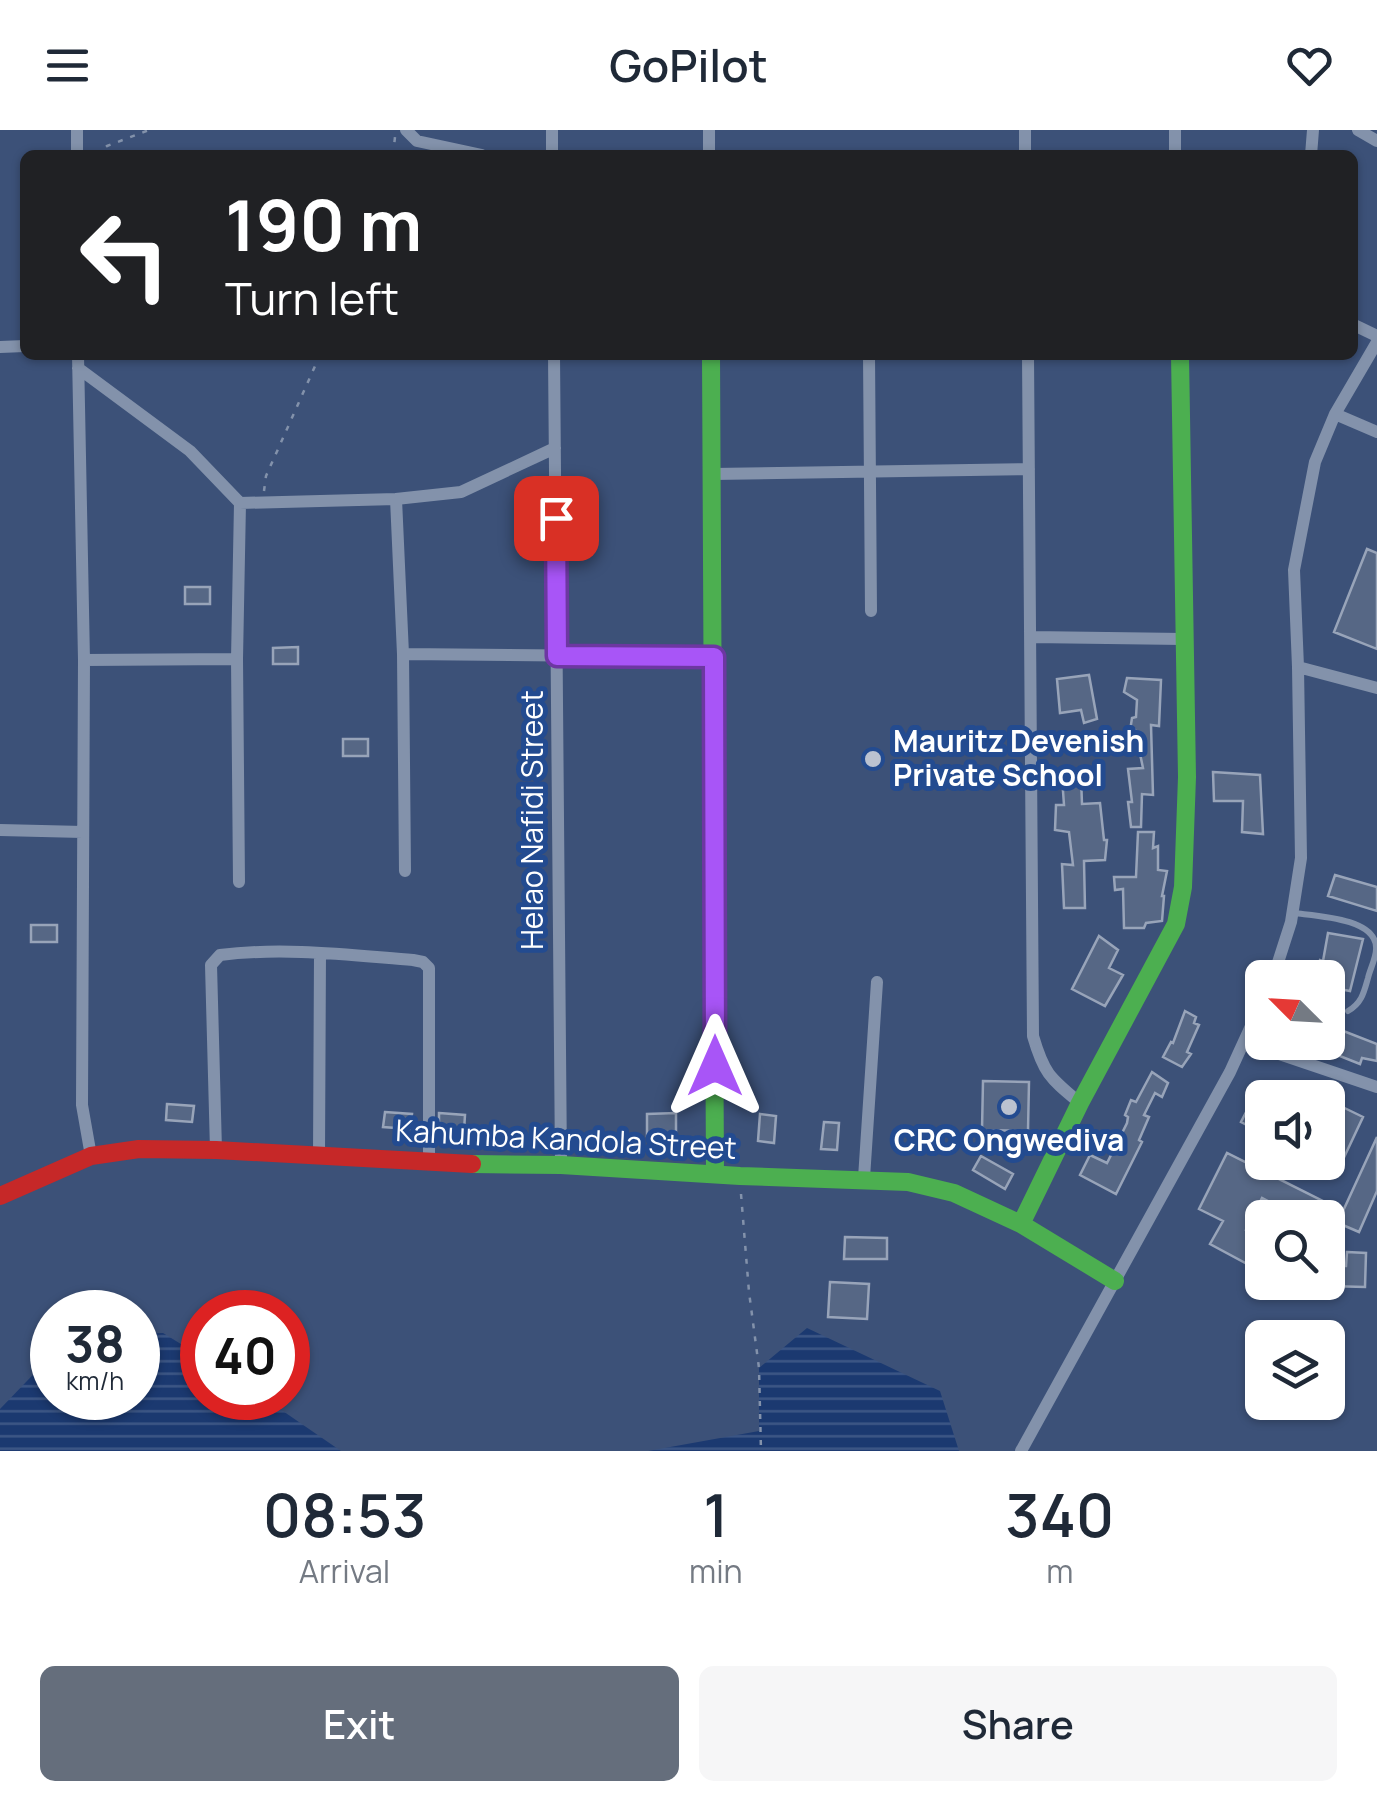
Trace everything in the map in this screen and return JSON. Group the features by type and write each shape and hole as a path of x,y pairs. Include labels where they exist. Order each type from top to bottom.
{"street":[{"path":"406,130 417,141 459,150"},
{"path":"1358,130 1377,140"},
{"path":"1279,960 1301,858 1294,570 1315,462 1335,414 1377,339"},
{"name":"Helao Nafidi Street","path":"554,360 561,1166"},
{"path":"711,360 716,1174"},
{"path":"869,360 871,610"},
{"path":"1028,360 1033,1036 1042,1066 1080,1103"},
{"path":"1021,1224 1080,1103 1176,924 1183,887 1187,778 1180,360"},
{"path":"78,362 190,451 240,503 239,882"},
{"path":"78,362 84,660 82,1106 91,1156"},
{"path":"1335,414 1377,432"},
{"path":"240,503 396,499 460,492 555,448"},
{"path":"712,474 1029,469"},
{"path":"396,499 406,870"},
{"path":"1031,637 1183,639"},
{"path":"403,654 714,657"},
{"path":"84,660 237,659"},
{"path":"1298,668 1377,688"},
{"path":"0,830 83,832"},
{"path":"216,1150 211,966 220,955 320,953 413,960 429,968 429,1162"},
{"path":"318,1156 320,953"},
{"path":"864,1178 878,982"},
{"path":"1022,1451 1244,1042 1377,1087"},
{"name":"Kahumba Kandola Street","path":"0,1196 91,1156 139,1149 864,1178 908,1182 954,1193 1021,1224 1114,1281"}],"lane":[{"path":"1292,912 1362,925 1372,932 1376,947 1363,995 1358,1006 1348,1010"}],"path":[{"path":"102,150 149,130"},
{"path":"263,502 266,476 318,360"},
{"path":"740,1176 759,1368 761,1451"}],"water":[{"path":"807,1328 940,1391 959,1451 648,1451 759,1431 759,1368"},
{"path":"160,1333 180,1343 180,1420 296,1420 341,1451 0,1451 0,1409 30,1378 30,1420 160,1420"}],"building":[{"path":"1367,549 1377,553 1377,649 1334,632"},
{"path":"185,587 210,587 210,604 185,604"},
{"path":"298,647 298,664 273,664 273,648"},
{"path":"1089,675 1097,719 1084,723 1081,710 1060,713 1057,679"},
{"path":"1127,678 1161,680 1159,726 1151,725 1153,795 1142,794 1141,827 1131,827 1128,802 1132,802 1128,769 1143,768 1135,730 1130,731 1137,700 1124,692"},
{"path":"343,739 368,739 368,756 343,756"},
{"path":"1213,772 1260,775 1263,834 1242,832 1243,801 1214,801"},
{"path":"1062,777 1081,777 1082,804 1100,803 1107,840 1105,860 1084,861 1085,908 1064,908 1062,864 1073,865 1069,832 1055,830 1056,805 1064,805"},
{"path":"1138,832 1154,832 1158,870 1167,871 1162,921 1146,923 1144,928 1124,928 1123,889 1115,890 1114,877 1136,877"},
{"path":"1335,875 1377,887 1377,911 1328,896"},
{"path":"31,925 57,925 57,942 31,942"},
{"path":"1328,933 1363,939 1350,991 1345,990 1345,960 1323,960"},
{"path":"1099,936 1118,950 1109,968 1123,975 1105,1006 1072,989"},
{"path":"1185,1011 1196,1017 1194,1023 1199,1025 1187,1052 1191,1054 1182,1067 1163,1057"},
{"path":"1345,1032 1377,1044 1377,1061 1362,1058 1360,1064 1345,1058"},
{"path":"1152,1072 1168,1083 1162,1097 1155,1093 1144,1115 1149,1117 1139,1140 1142,1142 1116,1194 1080,1175 1090,1155 1107,1163 1127,1123 1125,1115 1131,1100 1136,1102"},
{"path":"983,1081 1029,1082 1028,1131 982,1130"},
{"path":"167,1104 194,1106 192,1122 166,1120"},
{"path":"1345,1108 1363,1117 1345,1155"},
{"path":"385,1112 412,1114 410,1129 383,1127"},
{"path":"439,1113 465,1115 464,1131 439,1129"},
{"path":"676,1113 676,1135 647,1136 647,1114"},
{"path":"760,1114 776,1116 774,1143 758,1141"},
{"path":"824,1122 839,1123 837,1150 821,1149"},
{"path":"1377,1137 1377,1191 1359,1232 1345,1226 1345,1207"},
{"path":"1227,1153 1245,1162 1245,1180 1281,1180 1321,1200 1245,1200 1245,1263 1210,1244 1223,1221 1199,1209"},
{"path":"981,1156 1013,1174 1005,1189 973,1170"},
{"path":"845,1237 887,1238 887,1259 844,1259"},
{"path":"1347,1252 1366,1253 1365,1287 1345,1286"},
{"path":"830,1282 869,1284 867,1319 828,1317"}],"traffic: fast":[{"path":"711,360 715,1174"},
{"path":"1021,1224 1080,1103 1176,924 1183,887 1187,777 1180,360"},
{"path":"472,1164 908,1182 954,1193 1021,1224 1115,1281"}],"traffic: jam":[{"path":"0,1196 91,1156 139,1149 472,1164"}],"place":[{"name":"Mauritz Devenish Private School","path":"873,759"},
{"name":"CRC Ongwediva","path":"1009,1107"}],"route":[{"path":"556,518 557,656 714,657 715,1066"}]}
